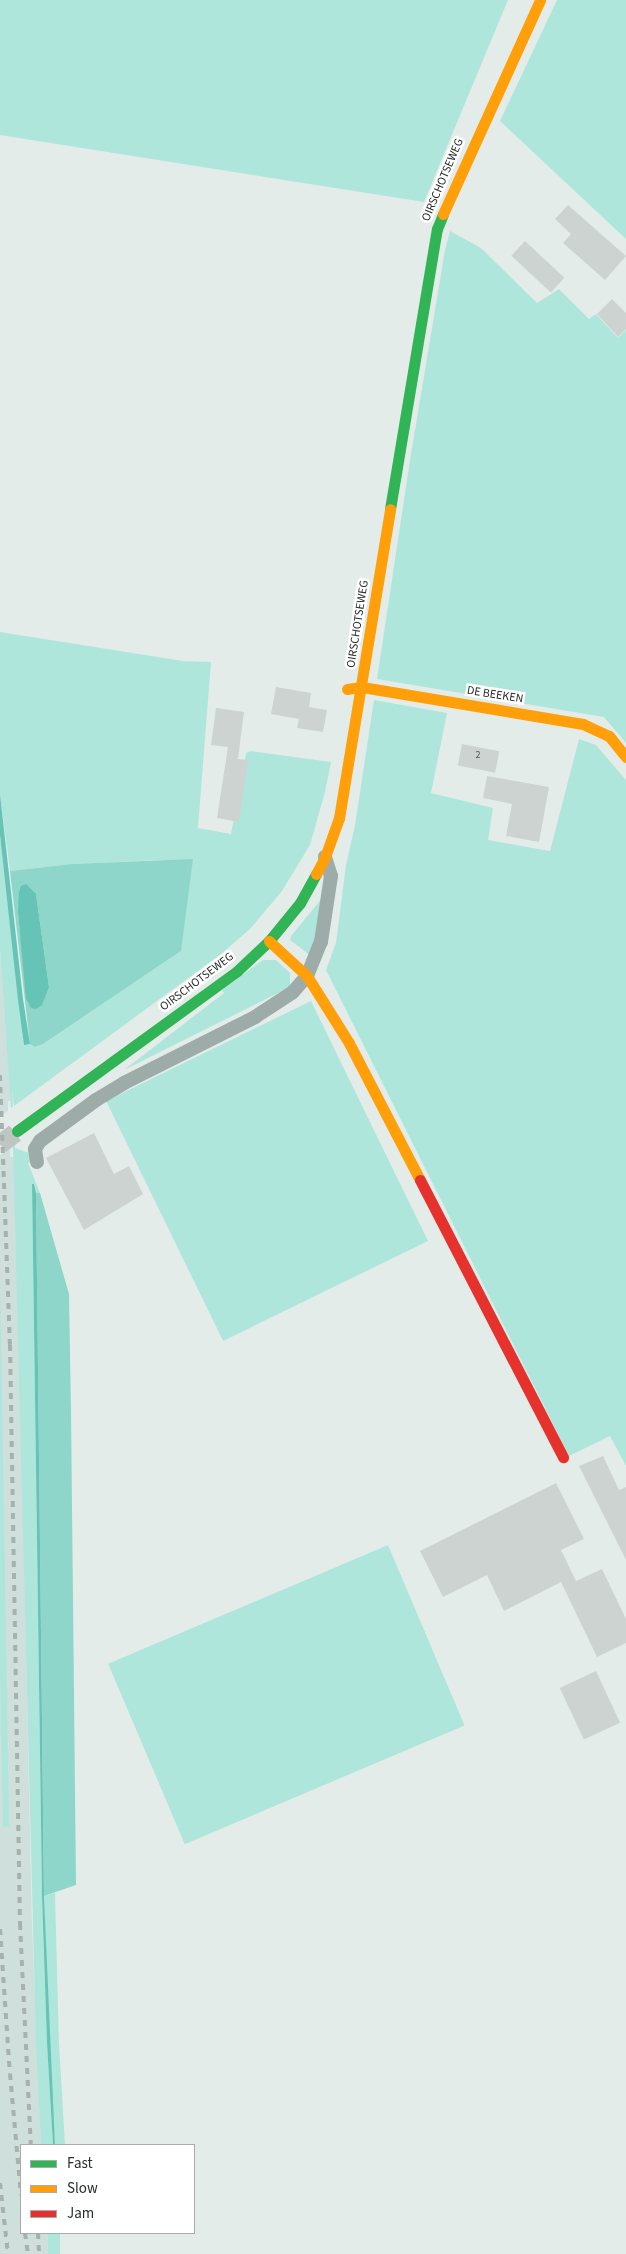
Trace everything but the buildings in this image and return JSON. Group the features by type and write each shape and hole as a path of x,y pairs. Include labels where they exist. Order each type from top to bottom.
{"street":[{"name":"OIRSCHOTSEWEG","path":"17,1131 236,972 269,941 300,903 325,857 339,818 437,229 452,190 540,0"},
{"name":"DE BEEKEN","path":"347,689 362,687 583,724 598,729 609,736 626,757"},
{"path":"37,1162 35,1149 40,1140 84,1108 124,1083 268,1009 293,992 307,976 321,942 332,876 325,857"},
{"path":"269,941 307,976 349,1043 563,1457"}],"shaded area":[{"path":"0,0 508,0 424,202 0,135"},
{"path":"557,0 626,0 626,239 500,121"},
{"path":"450,231 481,248 537,303 559,289 589,319 596,314 618,338 626,330 626,743 604,717 377,679 410,460 445,250"},
{"path":"0,632 183,661 211,662 198,828 231,834 246,753 251,751 331,762 325,792 310,845 282,891 250,929 221,954 14,1106 12,1088 13,1107 11,1108 0,949 0,835 24,1045 30,1044 35,1047 43,1044 181,951 162,860 72,864 10,871 0,794"},
{"path":"374,700 447,713 431,793 493,808 488,840 550,851 579,739 596,745 626,780 626,1466 610,1436 569,1456 326,970 336,943 346,865 355,825"},
{"path":"0,794 23,999 30,1044 24,1045 0,835"},
{"path":"193,859 181,951 43,1044 35,1047 30,1044 10,871 72,864","holes":["36,894 49,987 28,1004 18,912"]},
{"path":"26,884 36,894 49,987 42,1005 36,1009 31,1008 26,999 18,912 19,892 21,886"},
{"path":"323,897 319,941 311,956 290,940 291,936"},
{"path":"0,949 11,1101 8,1101 8,1111 0,1116"},
{"path":"263,960 276,960 290,973 290,987 124,1070 224,993 222,990"},
{"path":"311,1001 428,1241 223,1341 106,1101"},
{"path":"15,1145 15,1148 29,1153 32,1161 28,1163 40,1193 36,1193 34,1184 32,1184 42,1896 53,2144 41,2144 36,2045 13,1146"},
{"path":"10,1148 10,1157 14,1157 16,1200 32,1925 41,2144 20,2144 20,2234 48,2234 50,2254 0,2254 0,1155"},
{"path":"32,1184 34,1184 36,1193 44,1896 55,2144 53,2144 47,2043 42,1896"},
{"path":"36,1193 40,1193 69,1294 71,1412 76,1885 44,1896"},
{"path":"0,1274 9,1826 3,1827 0,1669"},
{"path":"388,1545 465,1725 185,1844 108,1664"},
{"path":"55,1893 59,2044 65,2144 55,2144 44,1896"},
{"path":"48,2234 60,2234 60,2254 48,2254"}],"tunnel":[{"path":"0,1144 17,1131"}],"railway":[{"path":"0,1075 10,1345 20,1924 31,2144"},
{"path":"0,1929 20,2183"},
{"path":"0,2183 8,2254"},
{"path":"25,2234 28,2254"},
{"path":"38,2234 39,2254"}],"traffic: fast":[{"path":"390,509 437,229 443,214"},
{"path":"17,1131 237,971 269,941 300,903 316,874"}],"traffic: slow":[{"path":"443,214 540,0"},
{"path":"316,874 325,857 339,818 390,509"},
{"path":"347,689 362,687 583,724 609,736 626,757"},
{"path":"269,941 307,976 349,1043 420,1180"}],"traffic: jam":[{"path":"420,1180 563,1457"}]}
